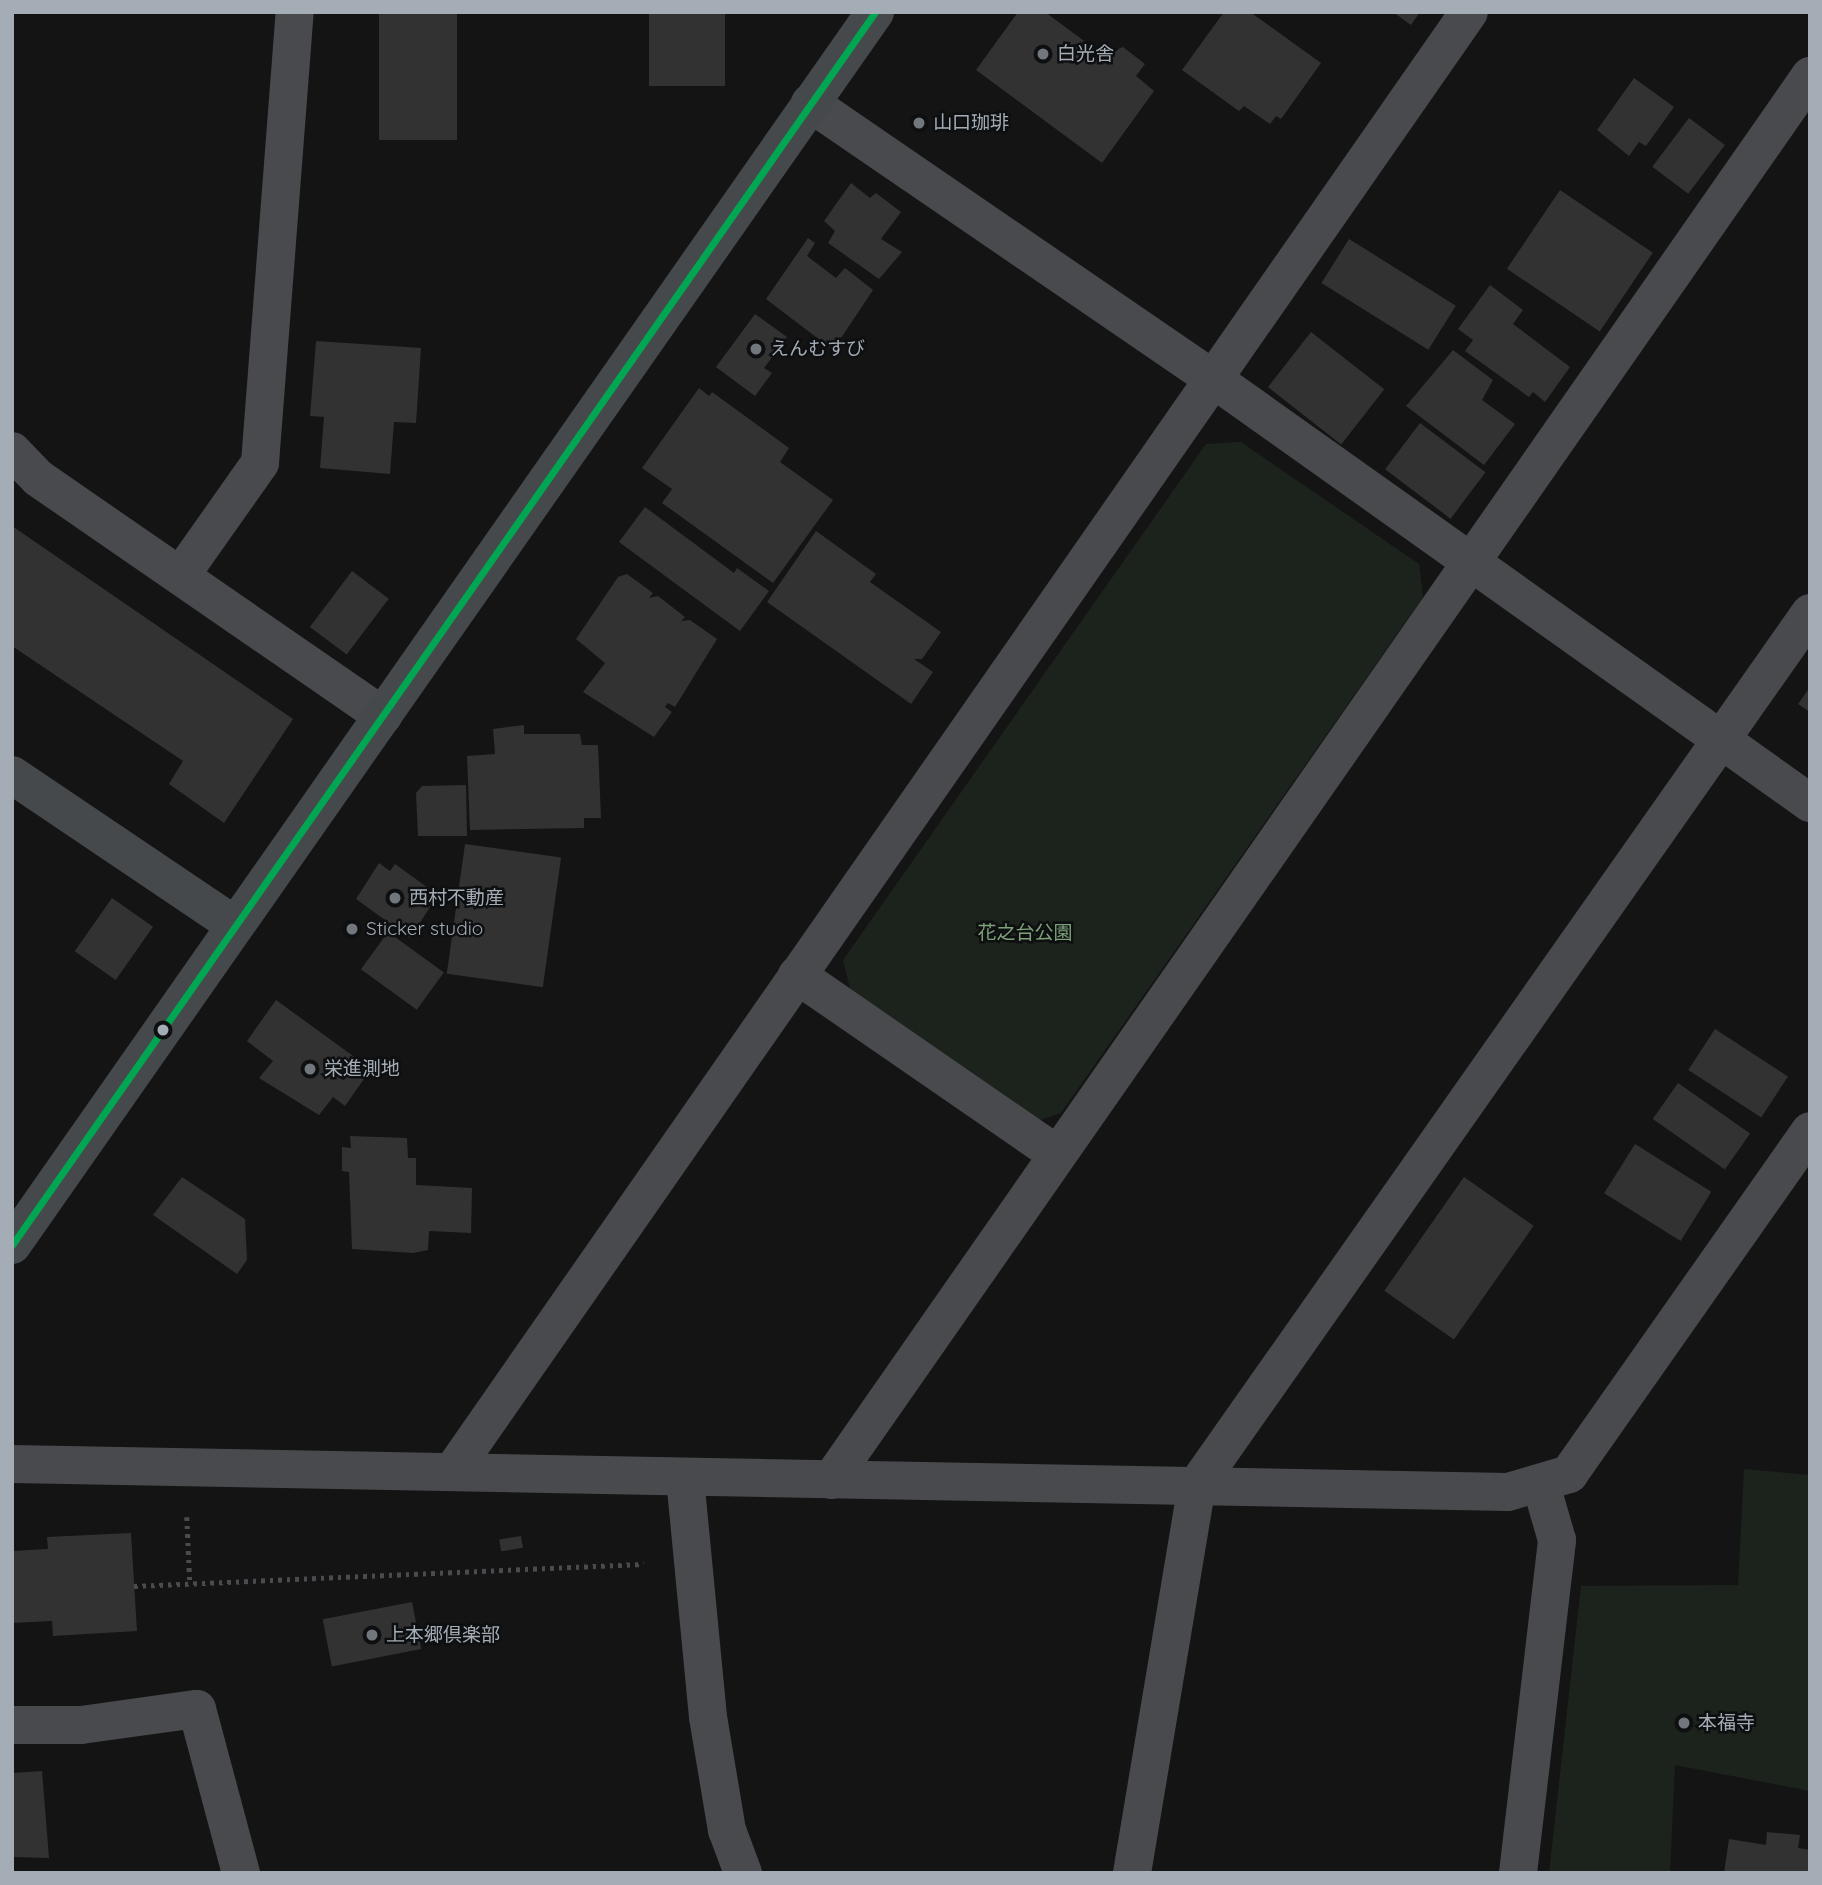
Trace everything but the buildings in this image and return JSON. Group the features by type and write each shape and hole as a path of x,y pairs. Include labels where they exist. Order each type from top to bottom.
{"street":[{"path":"181,575 260,463 295,12"},
{"path":"12,1245 875,12"},
{"path":"452,1472 1469,12"},
{"path":"831,1480 1055,1153 1810,76"},
{"path":"810,103 1212,378 1810,803"},
{"path":"12,451 38,478 383,716"},
{"path":"1132,1873 1197,1485 1810,613"},
{"path":"12,775 234,925"},
{"path":"797,975 1055,1153"},
{"path":"12,1464 1508,1492 1541,1485 1569,1474 1810,1131"},
{"path":"685,1478 692,1562 727,1830 743,1873"},
{"path":"1518,1873 1557,1540 1541,1485"},
{"path":"12,1725 81,1725 197,1709 241,1873"}],"path":[{"path":"187,1523 190,1582"},
{"path":"134,1586 692,1562"}],"green space":[{"name":"花之台公園","path":"1241,442 1419,564 1423,597 1061,1113 1031,1123 853,1000 843,960 1206,444"},
{"name":"本福寺","path":"1744,1469 1810,1475 1810,1791 1675,1765 1670,1873 1549,1873 1581,1586 1738,1585"}],"transit line":[{"path":"12,1245 875,12"}],"place":[{"name":"白光舎","path":"1043,54"},
{"name":"山口珈琲","path":"919,123"},
{"name":"えんむすび","path":"756,349"},
{"name":"西村不動産","path":"395,898"},
{"name":"Sticker studio","path":"352,929"},
{"name":"栄進測地","path":"310,1069"},
{"name":"上本郷倶楽部","path":"372,1635"},
{"name":"本福寺","path":"1684,1723"}]}
